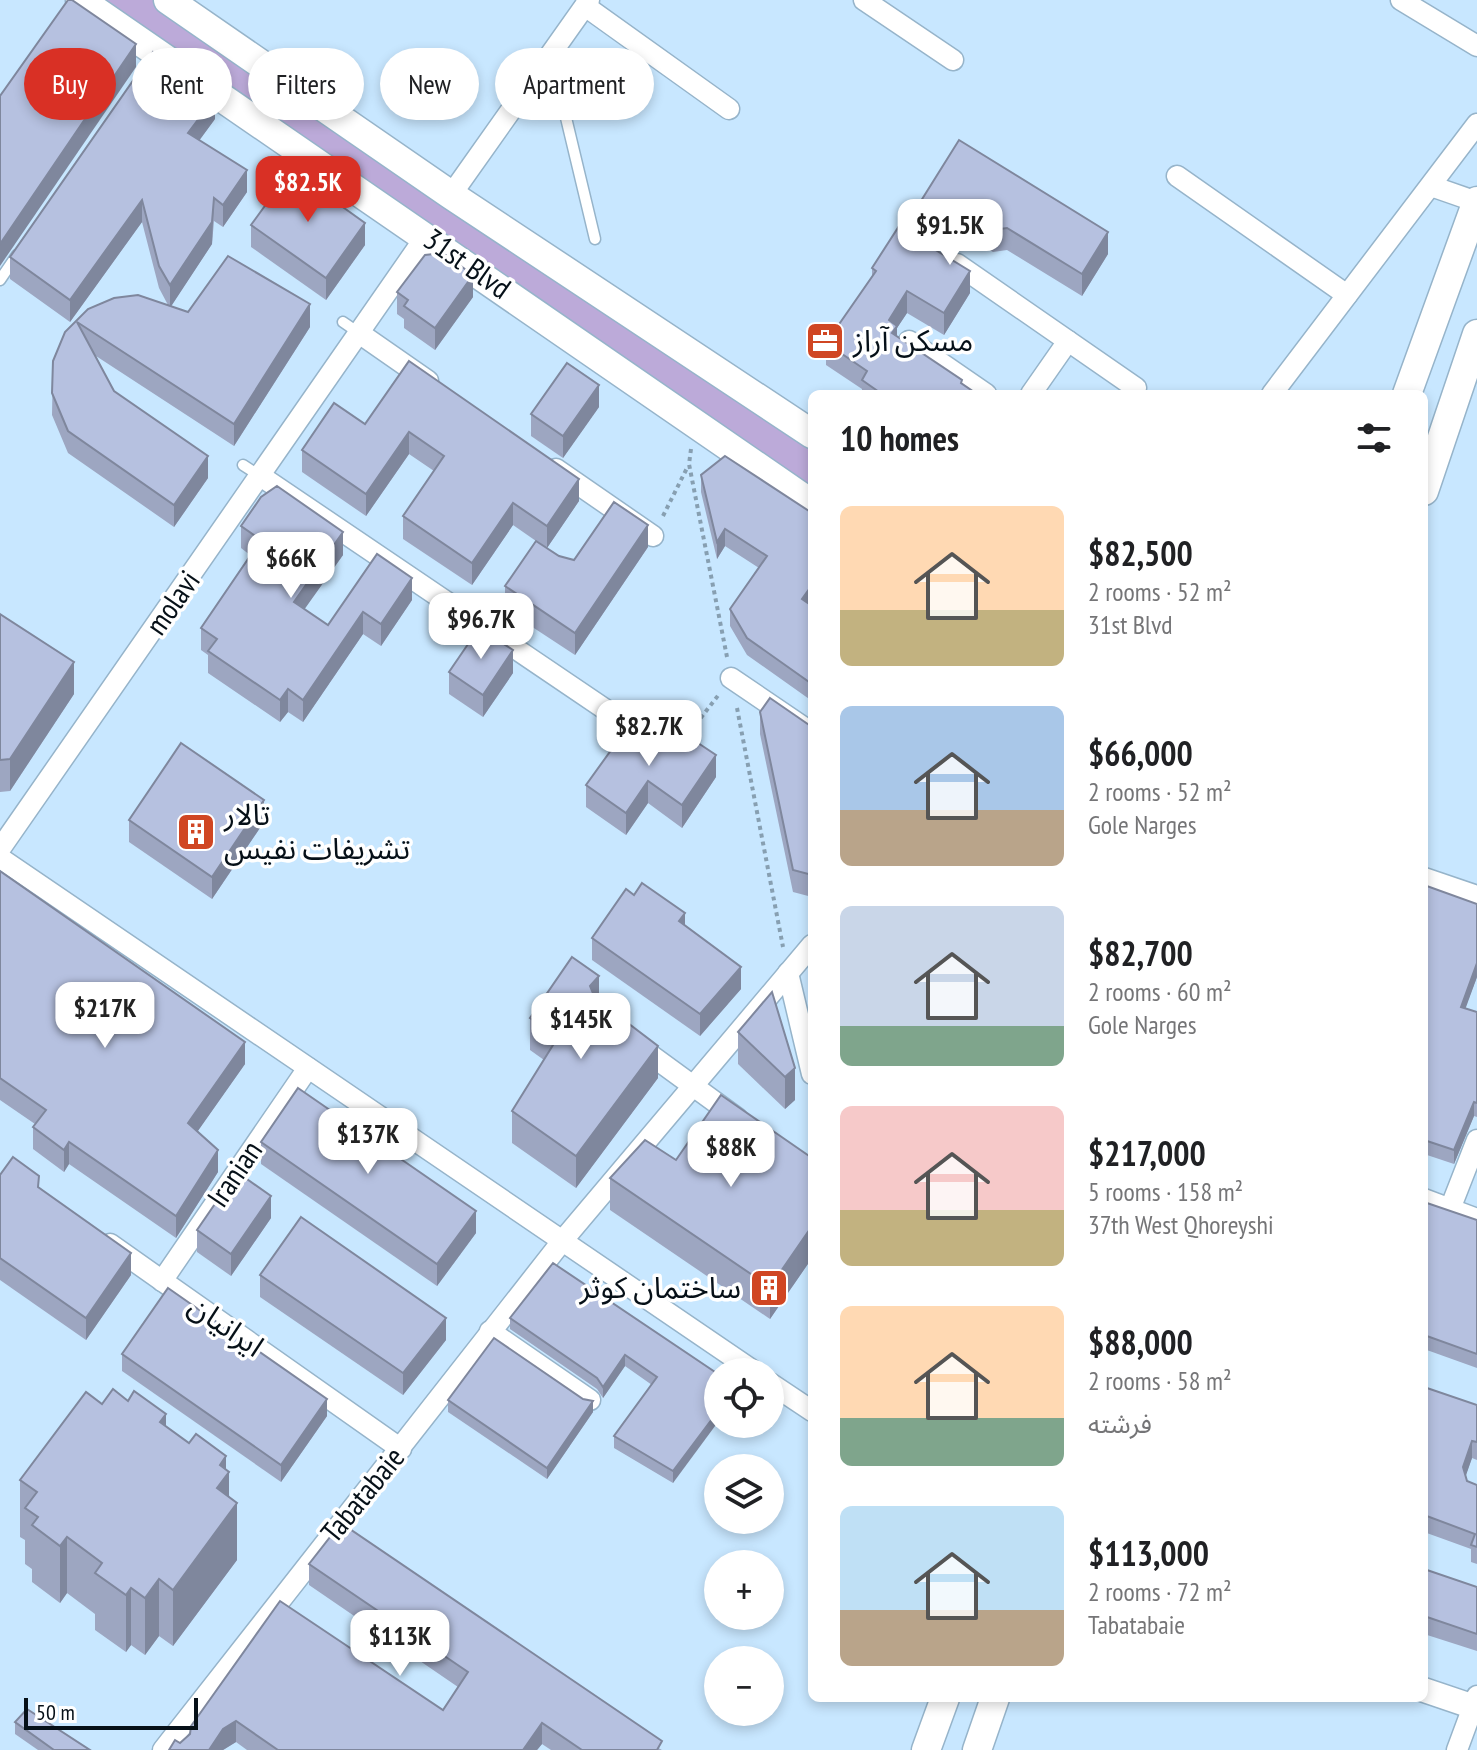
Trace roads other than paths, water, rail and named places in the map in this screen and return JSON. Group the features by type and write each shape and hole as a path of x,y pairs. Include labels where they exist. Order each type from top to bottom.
{"main road":[{"name":"31st Blvd","path":"80,0 152,57 426,236 808,501"},
{"name":"31st Blvd","path":"168,0 451,195 808,431"},
{"path":"1408,390 1477,202"},
{"path":"1428,479 1477,334"},
{"path":"980,1743 992,1702"},
{"path":"936,1724 949,1718 962,1719 980,1743"}],"street":[{"path":"864,0 953,60"},
{"path":"1401,0 1477,46"},
{"path":"555,48 587,3 729,109"},
{"path":"451,195 504,120"},
{"path":"1275,390 1477,124"},
{"path":"1177,176 1347,295"},
{"path":"1431,186 1477,202"},
{"name":"molavi","path":"0,849 262,477 351,328 426,236"},
{"path":"957,264 1136,388"},
{"path":"351,328 448,395"},
{"path":"909,341 980,390"},
{"path":"1034,390 1068,341"},
{"path":"538,456 653,536"},
{"path":"262,477 673,755"},
{"path":"731,678 808,730"},
{"path":"0,858 735,1358"},
{"path":"1428,879 1477,896"},
{"name":"Tabatabaie","path":"172,1747 279,1611 490,1331 808,950"},
{"path":"788,973 808,1057"},
{"path":"614,1029 753,1129"},
{"name":"Iranian","path":"162,1281 308,1068"},
{"path":"1450,1209 1477,1140"},
{"path":"1428,1201 1477,1219"},
{"name":"ایرانیان","path":"88,1229 401,1449"},
{"path":"490,1331 590,1400"},
{"path":"784,1392 808,1408"},
{"path":"1428,1691 1476,1703 1457,1750"}],"lane":[{"path":"567,120 595,239"},
{"path":"0,280 26,242"},
{"path":"243,465 262,477"}],"place":[{"name":"مسکن آراز","path":"825,341"},
{"name":"تالار تشریفات نفیس","path":"196,832"},
{"name":"ساختمان کوثر","path":"769,1288"}]}
